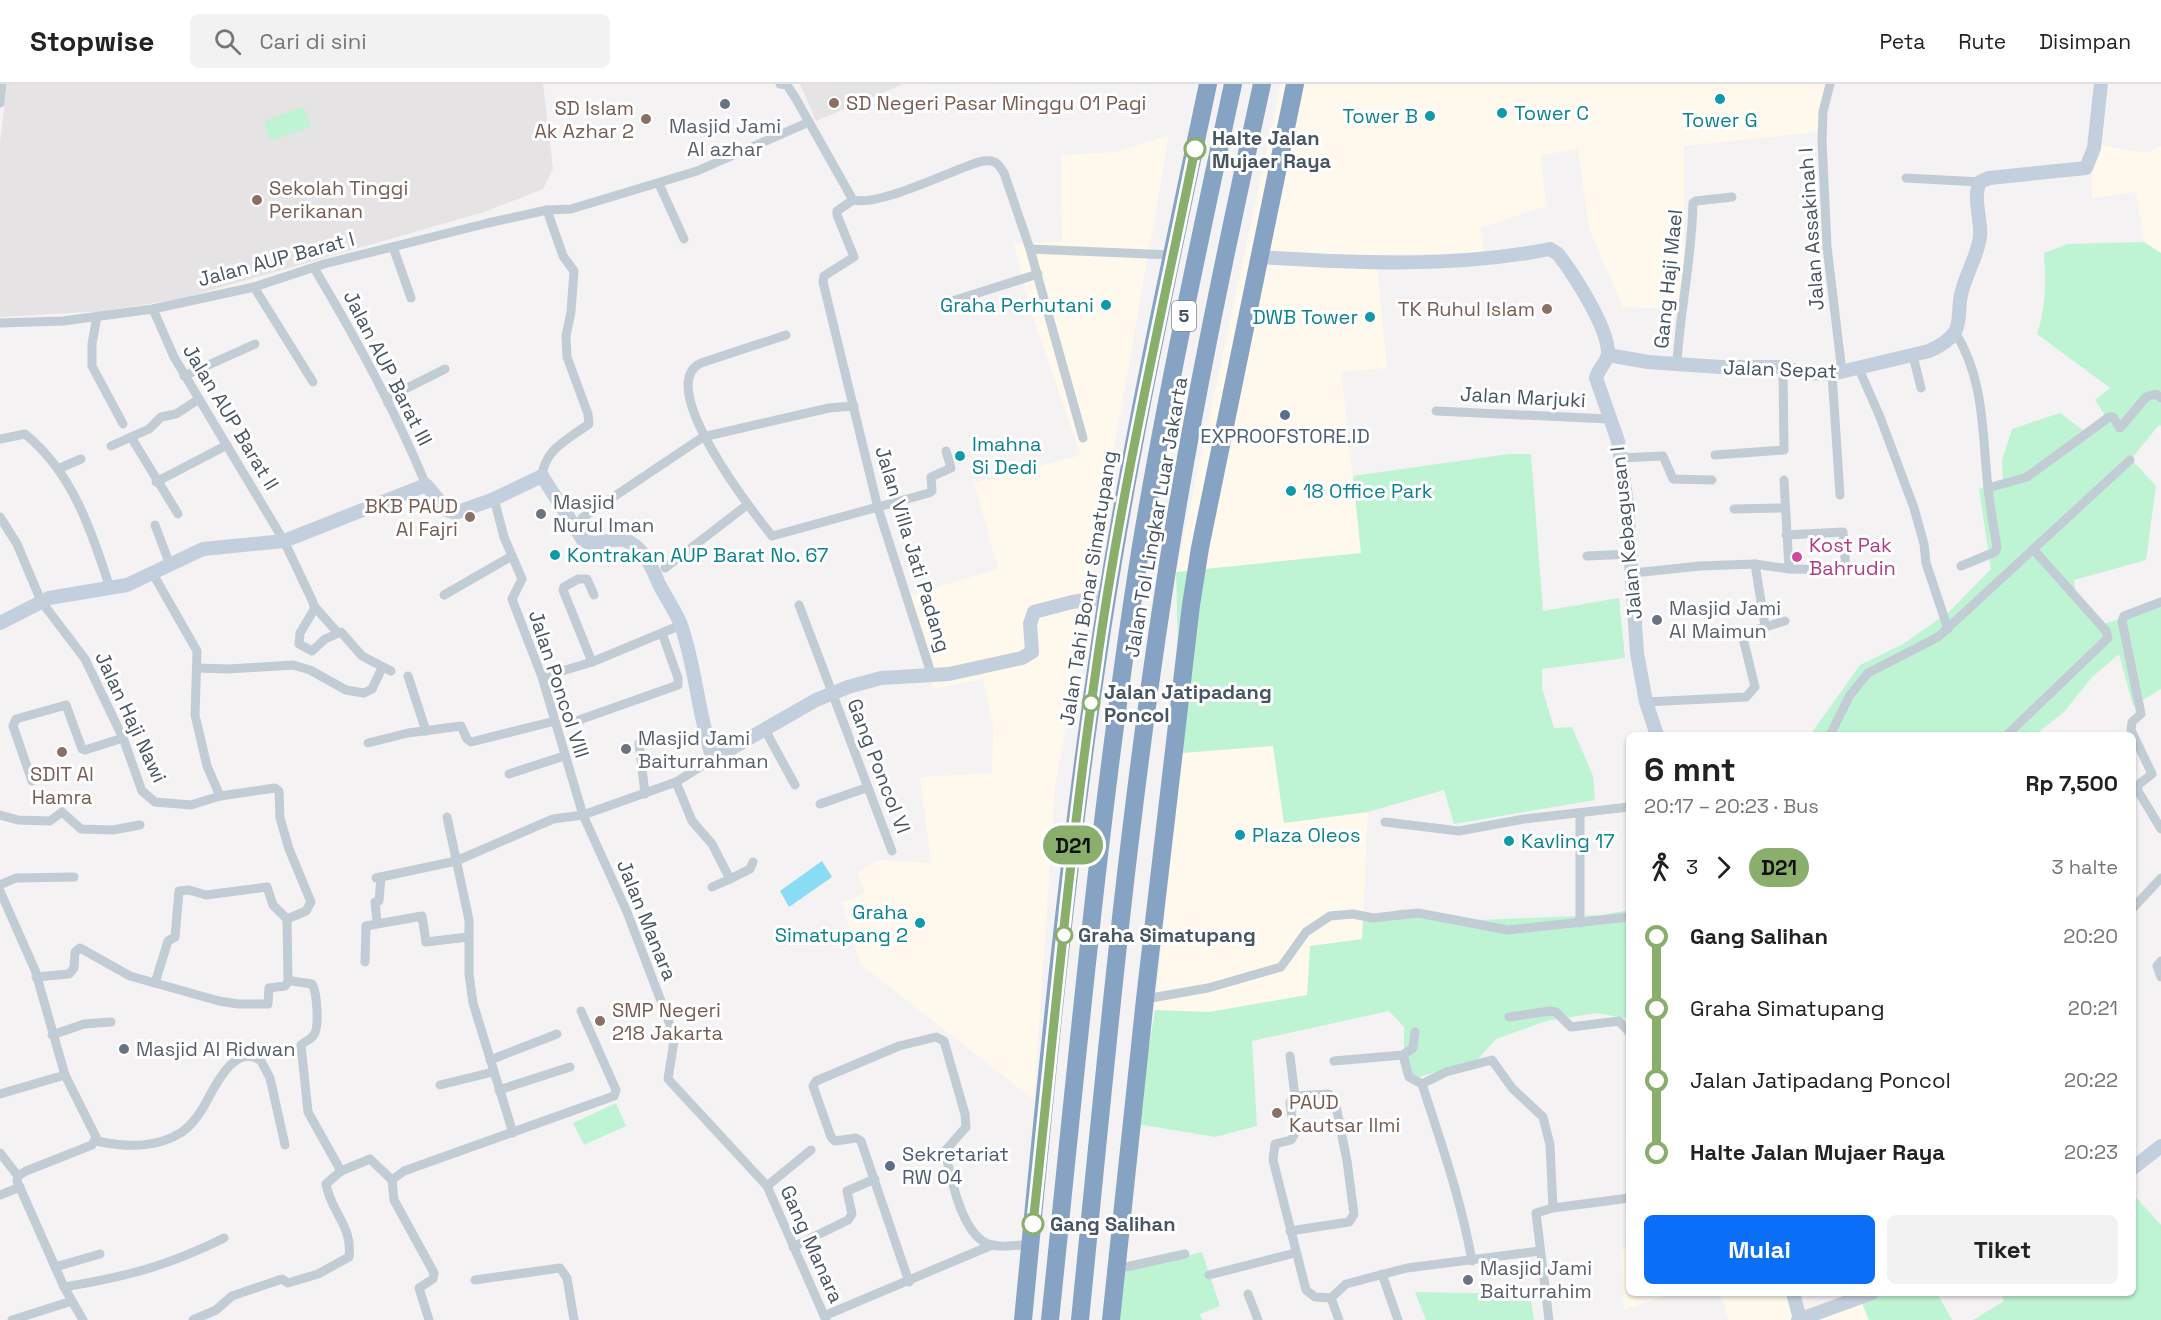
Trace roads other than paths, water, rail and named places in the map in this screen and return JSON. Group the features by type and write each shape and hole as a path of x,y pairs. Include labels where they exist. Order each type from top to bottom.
{"highway":[{"name":"Jalan Tahi Bonar Simatupang","path":"1023,1320 1081,777 1107,597 1172,255 1208,84"},
{"name":"Jalan Tol Lingkar Luar Jakarta","path":"1050,1320 1095,887 1141,549 1184,316 1233,84"},
{"name":"Jalan Tol Lingkar Luar Jakarta","path":"1080,1320 1141,747 1163,595 1211,332 1262,84"},
{"path":"1111,1320 1145,999 1191,604 1295,84"}],"street":[{"path":"0,103 2,84"},
{"path":"786,84 853,200 862,201 883,196 973,164 993,161 999,165 1004,173 1038,274 1083,438"},
{"name":"Jalan Assakinah I","path":"1830,84 1823,112 1822,140 1827,247 1837,373 1840,495"},
{"path":"1906,178 1980,182 1989,178 2086,168 2094,148 2100,84"},
{"name":"Jalan AUP Barat I","path":"0,322 20,324 153,309 254,286 393,247 547,210 571,209 658,184 742,153 809,122"},
{"path":"1961,566 1996,550 1982,412 1969,354 1955,332 1961,294 1980,237 1977,191 1980,182"},
{"path":"658,184 684,239"},
{"name":"Gang Haji Mael","path":"1677,363 1680,318 1687,293 1693,203 1698,200 1732,197"},
{"name":"Jalan Villa Jati Padang","path":"853,200 837,211 837,215 855,256 822,279 878,508 932,676"},
{"path":"547,210 563,256 574,272 571,312 566,336 567,357 589,424 548,454 542,476 579,537 590,543 615,538 633,544 652,569 681,625 699,712 714,759"},
{"path":"393,247 411,298"},
{"path":"1030,249 1172,255"},
{"path":"1259,257 1381,263 1459,261 1553,250 1565,263 1599,323 1608,355"},
{"name":"Jalan AUP Barat III","path":"314,268 358,341 407,439 426,485"},
{"path":"943,304 1038,274"},
{"path":"254,286 313,382"},
{"name":"Jalan AUP Barat II","path":"153,309 184,376 284,542 314,606 362,656 387,670 377,683 364,693 346,690 310,670 293,665 229,669 197,668"},
{"path":"97,316 92,344 92,366 123,424"},
{"name":"Jalan Sepat","path":"1608,355 1677,363 1783,367 1802,373 1837,373 1913,356 1940,346 1955,332"},
{"path":"786,335 694,366 688,375 689,390 703,437 747,505 772,536 931,492 931,477 951,468 946,452"},
{"path":"184,376 255,344"},
{"name":"Jalan Kebagusan I","path":"1608,355 1596,378 1618,441 1621,458 1633,573 1637,653 1646,702 1656,732"},
{"path":"1913,356 1921,388"},
{"path":"1715,455 1784,450 1783,367"},
{"path":"388,404 391,396 445,369"},
{"path":"1859,369 1880,417 1918,521 1926,563 1948,629"},
{"path":"1988,488 2021,481 2109,417 2113,417 2120,428 2146,397 2156,394 2161,398"},
{"path":"111,446 155,426 161,417 176,414 199,399"},
{"path":"582,518 703,437 829,408 854,406"},
{"name":"Jalan Marjuki","path":"1436,411 1609,419"},
{"path":"0,439 25,434 60,468 96,545 110,588"},
{"path":"131,437 156,482 178,514"},
{"path":"156,482 227,446"},
{"path":"1621,458 1663,456 1673,479 1712,480"},
{"path":"60,468 81,459"},
{"path":"1832,732 1850,695 1868,673 1929,644 1948,629 2130,460"},
{"path":"0,623 41,601 127,585 213,547 284,542 426,485 452,513 494,500 542,476"},
{"path":"1784,480 1789,569"},
{"name":"Jalan Poncol VIII","path":"494,500 522,579 512,599 542,677 583,815"},
{"path":"665,568 747,505"},
{"path":"1734,509 1784,508"},
{"name":"Jalan Haji Nawi","path":"0,516 21,553 41,601 86,659 123,738 139,785 155,802 191,805 219,796 275,788 280,793 280,818 311,902 306,911 287,919"},
{"path":"155,525 170,565"},
{"path":"1633,573 1700,566 1755,564 1789,569 1844,572 1845,534 1786,535"},
{"path":"2010,732 2108,638 2106,631 2033,549"},
{"path":"1587,556 1631,554"},
{"path":"444,595 512,556"},
{"path":"1755,564 1766,626"},
{"path":"153,574 194,644 198,658 194,702 197,728 207,766 219,796"},
{"path":"592,662 563,590 564,587 582,578 587,579 594,595"},
{"path":"377,922 375,902 379,901 378,878 456,861 553,819 583,815 676,782 832,693 881,678 932,676 1022,658 1032,652 1030,624 1034,612 1072,602 1107,597"},
{"path":"2132,732 2132,723 2139,718 2141,710 2122,619 2161,602"},
{"name":"Gang Poncol VI","path":"799,605 866,788 892,851"},
{"path":"314,606 300,633 299,644 312,651 337,632"},
{"path":"1646,702 1746,697 1755,687 1742,634 1785,621"},
{"path":"542,677 592,662 681,625"},
{"path":"579,720 678,685 678,678 662,633"},
{"path":"408,675 426,731"},
{"path":"32,782 13,726 16,719 66,705 82,748 85,750 123,738"},
{"path":"368,743 461,726 467,740 471,742 555,721"},
{"path":"765,730 795,785"},
{"path":"2136,740 2152,774 2137,787 2161,829"},
{"path":"639,743 645,794"},
{"path":"509,774 564,756"},
{"path":"676,782 692,821 712,844 730,879"},
{"path":"820,804 866,788"},
{"path":"2136,802 2142,798"},
{"path":"1385,822 1459,831 1626,807"},
{"path":"0,815 18,820 50,821 62,812 79,828 100,831 140,825"},
{"path":"1580,813 1580,923"},
{"name":"Jalan Manara","path":"583,815 627,912 672,1030 674,1041 667,1077 690,1104"},
{"path":"447,817 469,920 472,997 513,1133"},
{"path":"712,887 750,869 753,862"},
{"path":"0,885 16,878 74,877"},
{"path":"2136,905 2161,878"},
{"path":"36,973 69,974 75,963 75,952 80,948 130,976 219,1001 268,1004 269,988 285,986 289,980 287,919 273,905 267,887 206,895 189,890 179,891 175,937 168,941 155,983"},
{"path":"0,891 36,973 65,1075 96,1141"},
{"path":"1145,999 1208,988 1281,967 1306,932 1330,916 1353,914 1373,918 1418,913 1508,930 1626,917"},
{"path":"365,962 366,926 377,922 422,916 426,942 468,937"},
{"path":"2159,974 2157,966 2161,961"},
{"path":"289,980 312,984 317,996 315,1034 301,1045 304,1094 310,1117 341,1171"},
{"path":"393,1179 404,1171 616,1094 581,1011"},
{"path":"1509,1017 1550,1011 1556,1012 1571,1027 1619,1021 1626,1029"},
{"path":"52,1035 82,1025 111,1022"},
{"path":"1334,1061 1403,1055 1413,1048 1414,1032"},
{"path":"490,1060 558,1034"},
{"path":"909,1282 860,1139 838,1141 831,1137 814,1084 816,1081 914,1041 936,1036 944,1041 965,1114 966,1127 945,1151 948,1165 955,1193 969,1226 977,1238 992,1245"},
{"path":"1403,1055 1409,1077 1422,1084 1454,1179 1472,1261"},
{"path":"1290,1056 1295,1096"},
{"path":"0,1189 96,1141 134,1146 173,1137 195,1120 215,1082 223,1072 242,1059 253,1057 261,1061 270,1078 285,1145"},
{"path":"1422,1084 1446,1072 1491,1060 1512,1088 1543,1117 1550,1145 1553,1208"},
{"path":"499,1090 570,1067"},
{"path":"440,1086 494,1072"},
{"path":"0,1095 65,1075"},
{"path":"1290,1231 1349,1222 1354,1214 1347,1161 1335,1101 1329,1094 1295,1096 1290,1102 1294,1137 1276,1143 1274,1148 1277,1177 1290,1231 1310,1296 1331,1298"},
{"name":"Gang Manara","path":"690,1104 767,1186 825,1318"},
{"path":"2136,1166 2161,1146"},
{"path":"767,1186 811,1150"},
{"path":"0,1153 3,1166 18,1181 64,1287 83,1320"},
{"path":"198,1319 220,1308 232,1296 282,1279 288,1283 302,1280 349,1257 351,1241 327,1194 326,1184 341,1171 370,1159 393,1179 394,1200 434,1273 433,1279 418,1288 429,1320"},
{"path":"793,1247 848,1221 852,1214 846,1191 875,1179"},
{"path":"0,1195 18,1181"},
{"path":"1549,1320 1535,1218 1539,1210 1626,1198"},
{"path":"64,1287 141,1273 184,1258 224,1238"},
{"path":"825,1318 992,1245 1030,1244"},
{"path":"1331,1298 1341,1287 1382,1274 1424,1265 1540,1251"},
{"path":"1209,1275 1296,1253"},
{"path":"55,1267 100,1254"},
{"path":"1117,1269 1185,1254"},
{"path":"475,1280 560,1268 567,1278 574,1320"},
{"path":"1382,1274 1398,1320"},
{"path":"1248,1294 1258,1320"},
{"path":"1794,1296 1799,1319 1864,1296"},
{"path":"1331,1298 1338,1320"},
{"path":"12,1320 72,1301"}],"water":[{"path":"822,861 832,877 789,907 780,891"}],"place":[{"name":"Tower G","path":"1720,99"},
{"name":"SD Negeri Pasar Minggu 01 Pagi","path":"834,103"},
{"name":"Masjid Jami Al azhar","path":"725,104"},
{"name":"Tower C","path":"1502,113"},
{"name":"Tower B","path":"1430,116"},
{"name":"SD Islam Ak Azhar 2","path":"646,119"},
{"name":"Halte Jalan Mujaer Raya","path":"1195,149"},
{"name":"Sekolah Tinggi Perikanan","path":"257,200"},
{"name":"Graha Perhutani","path":"1106,305"},
{"name":"TK Ruhul Islam","path":"1547,309"},
{"name":"DWB Tower","path":"1370,317"},
{"name":"EXPROOFSTORE.ID","path":"1285,415"},
{"name":"Imahna Si Dedi","path":"960,456"},
{"name":"18 Office Park","path":"1291,491"},
{"name":"Masjid Nurul Iman","path":"541,514"},
{"name":"BKB PAUD Al Fajri","path":"470,517"},
{"name":"Kontrakan AUP Barat No. 67","path":"555,555"},
{"name":"Kost Pak Bahrudin","path":"1797,557"},
{"name":"Masjid Jami Al Maimun","path":"1657,620"},
{"name":"Jalan Jatipadang Poncol","path":"1091,703"},
{"name":"Masjid Jami Baiturrahman","path":"626,749"},
{"name":"SDIT Al Hamra","path":"62,752"},
{"name":"Plaza Oleos","path":"1240,835"},
{"name":"Kavling 17","path":"1509,841"},
{"name":"Graha Simatupang 2","path":"920,923"},
{"name":"Graha Simatupang","path":"1064,935"},
{"name":"SMP Negeri 218 Jakarta","path":"600,1021"},
{"name":"Masjid Al Ridwan","path":"124,1049"},
{"name":"PAUD Kautsar Ilmi","path":"1277,1113"},
{"name":"Sekretariat RW 04","path":"890,1166"},
{"name":"Gang Salihan","path":"1033,1224"},
{"name":"Masjid Jami Baiturrahim","path":"1468,1280"}]}
